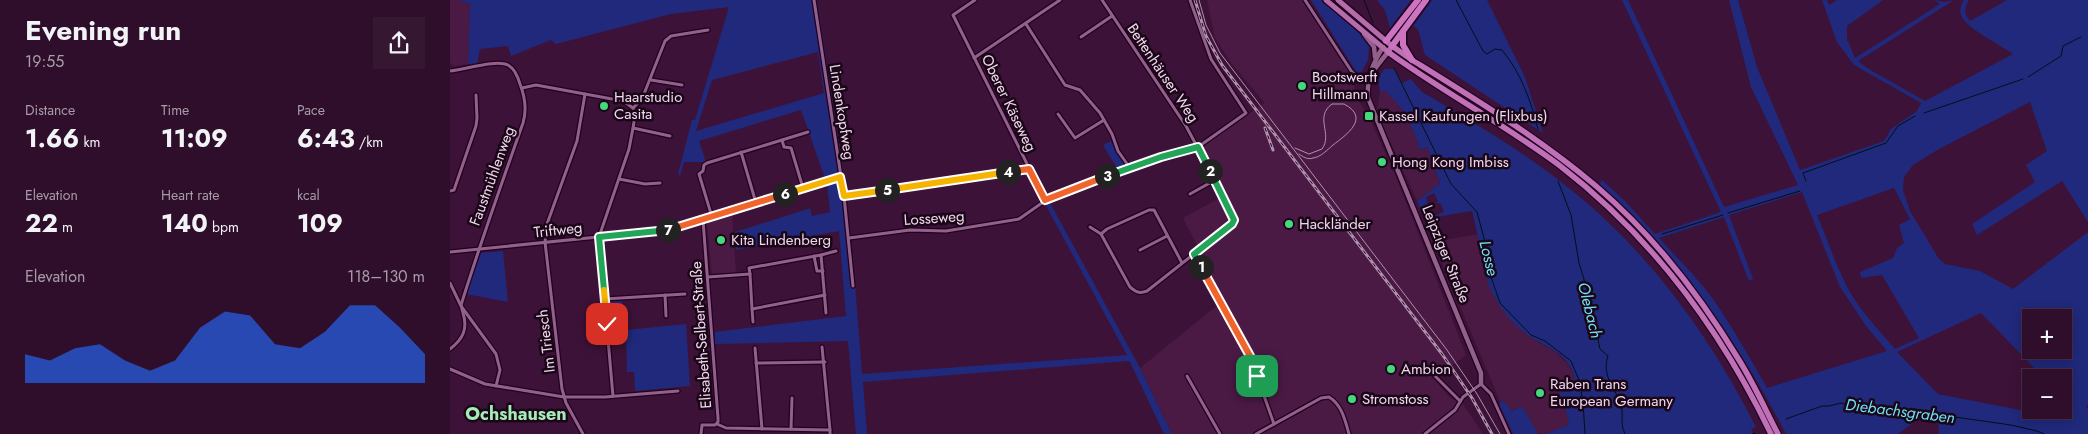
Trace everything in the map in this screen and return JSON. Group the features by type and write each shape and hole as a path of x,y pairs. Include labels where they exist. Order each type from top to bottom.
{"highway":[{"path":"1387,46 1418,0"},
{"path":"1387,46 1403,31 1426,0"},
{"path":"1403,31 1403,44 1412,60"},
{"path":"1387,46 1541,143 1598,188 1648,237 1712,318 1740,361 1778,434"},
{"path":"1387,46 1558,165 1594,193 1625,224 1668,270 1706,320 1735,365 1771,434"}],"main road":[{"path":"1326,0 1362,31 1387,46"},
{"path":"1338,0 1387,46"}],"street":[{"name":"Lindenkopfweg","path":"814,0 844,196 853,286"},
{"name":"Oberer Käseweg","path":"975,0 953,15 1045,200"},
{"path":"974,58 1060,0"},
{"name":"Bettenhäuser Weg","path":"1102,0 1198,147 1233,217 1233,222 1194,254"},
{"name":"Losseweg","path":"849,238 910,230 946,231 1006,221 1025,216 1045,200 1130,168 1198,147 1246,113 1211,59 1190,0"},
{"path":"1305,0 1352,72 1360,78 1368,80"},
{"name":"Bettenhäuser Weg","path":"1081,37 1112,16"},
{"path":"1026,24 1065,85 1080,90 1104,120 1118,151 1130,168"},
{"path":"633,108 642,99 665,41 671,36 708,30"},
{"path":"1362,31 1374,47 1375,59"},
{"name":"Leipziger Straße","path":"1370,74 1387,46"},
{"name":"Leipziger Straße","path":"1387,46 1375,59 1368,80 1368,98 1371,108 1481,373 1481,384 1491,394 1510,434"},
{"name":"Faustmühlenweg","path":"450,71 466,70 482,65 506,64 513,69 522,88 526,107 524,123 478,249 461,306 465,322 462,339 450,349"},
{"path":"651,80 682,85"},
{"path":"522,88 536,84 623,101 633,108 635,116 629,149 599,237 613,396"},
{"name":"Im Triesch","path":"583,434 564,397 546,242 547,224 577,141 585,94"},
{"path":"450,191 454,190 476,126 478,118 476,95"},
{"path":"1058,114 1075,138 1104,120"},
{"path":"633,128 670,136"},
{"path":"712,216 699,174 703,171 705,164 808,132"},
{"path":"782,140 784,147 791,148 803,188"},
{"path":"741,152 756,203"},
{"path":"844,196 1029,169"},
{"name":"Triftweg","path":"450,252 667,230 840,177"},
{"path":"619,179 645,184 660,183"},
{"path":"1190,194 1215,180"},
{"path":"1101,234 1107,229 1149,210 1154,210 1182,263"},
{"name":"Elisabeth-Selbert-Straße","path":"701,434 702,425 717,424 718,418 703,220"},
{"path":"1090,227 1101,234 1123,277 1130,287 1137,292 1147,291 1194,254 1250,356 1274,424"},
{"path":"1140,250 1167,236"},
{"path":"753,322 749,268 836,251"},
{"path":"821,255 826,313"},
{"path":"814,256 817,271 823,270"},
{"path":"708,277 750,274"},
{"path":"450,283 461,306 496,354 500,370 496,386"},
{"path":"605,299 686,294"},
{"path":"665,295 666,316"},
{"path":"752,308 825,295"},
{"path":"717,424 726,428 830,432 825,362 822,347"},
{"path":"755,348 762,429"},
{"path":"756,363 825,362"},
{"path":"450,369 485,384 564,397 613,396 678,391"},
{"path":"1434,375 1460,401"},
{"path":"1187,376 1220,434"},
{"path":"1426,434 1455,410 1463,396 1481,384"},
{"path":"1256,434 1321,398 1329,397 1335,400 1341,409 1349,434"},
{"path":"791,430 792,398"}],"shaded area":[{"path":"450,0 459,0 470,4 468,64 453,66 450,62"},
{"path":"459,0 817,0 843,170 837,171 847,237 851,284 855,284 862,374 1127,355 1044,202 1048,199 1140,368 1172,434 1164,434 1128,361 863,382 867,434 856,434 848,341 715,344 714,332 846,316 839,231 736,250 735,232 810,208 812,216 830,212 827,184 801,110 699,141 706,162 684,162 680,176 678,174 692,120 695,120 729,7 671,14 556,44 551,40 511,56 508,46 480,49 477,63 468,64 470,4","holes":["818,52 824,93 696,131 712,80"]},
{"path":"1207,0 1303,0 1354,80 1355,95 1368,115 1396,177 1466,355 1434,379 1449,397 1463,404 1483,434 1172,434 1140,368 1219,304 1196,264 1201,253 1235,224 1236,218 1201,146 1265,103 1232,64 1215,38"},
{"path":"1311,0 1322,0 1370,43 1372,47 1369,48 1368,60 1360,74 1357,73"},
{"path":"1377,0 1411,0 1390,28 1385,10"},
{"path":"1432,0 1487,0 1525,77 1543,133 1425,55 1418,29 1413,26"},
{"path":"1622,0 1628,0 1724,207 1798,185 1751,87 1729,0 1738,0 1757,67 1800,170 1884,141 1891,129 1917,111 1921,103 1854,65 1837,42 1822,0 1827,0 1829,5 1837,0 1883,0 1847,26 1847,39 1855,58 1940,4 1935,0 1945,2 1954,0 1858,61 1925,101 2013,54 1976,31 1964,20 1960,11 1964,0 1969,0 1965,11 1970,21 2007,0 2088,0 2088,222 2062,181 1977,235 1972,224 2035,182 2026,165 2047,151 2030,102 1939,149 1913,165 1904,177 1903,190 1910,211 1939,259 1945,264 1980,271 2013,289 2088,232 2088,404 2086,407 2088,409 2088,434 1939,434 1938,417 1923,413 1921,417 1898,434 1786,434 1747,365 1704,301 1655,241 1599,185 1602,180 1625,201 1655,234 1721,212","holes":["1894,188 1910,219 1899,225 1904,243 1897,248 1893,258 1860,272 1861,278 1882,275 1919,338 1895,349 1851,294 1817,215","1802,192 1840,287 1866,326 1887,351 1767,388 1713,299 1694,275 1659,238 1724,217 1749,281 1753,279 1729,215","2022,309 2072,309 2072,359 2026,359 2035,369 2072,369 2072,419 2022,419 2022,410 1938,394 1897,352 1981,313 2022,355"]},
{"path":"1384,69 1395,69 1402,83 1411,79 1422,92 1531,160 1595,210 1623,237 1674,295 1697,326 1738,393 1756,427 1751,429 1754,434 1545,434 1568,425 1560,390 1572,386 1575,380 1571,368 1556,352 1522,331 1501,307 1492,292 1484,270 1472,211 1424,219 1421,212 1430,210 1434,216 1444,212 1441,204 1436,203 1438,201 1434,193 1426,197 1428,204 1420,209 1417,201 1440,183 1427,147 1420,150 1411,125 1402,110 1384,90 1380,92 1378,79"},
{"path":"1384,90 1394,98 1415,132 1420,150 1427,147 1440,183 1417,201 1377,113 1380,92"},
{"path":"1111,141 1125,164 1123,169 1118,170 1103,145"},
{"path":"1220,198 1231,219 1198,247 1183,218"},
{"name":"Kita Lindenberg","path":"732,213 736,273 712,274 707,223"},
{"path":"1479,234 1484,274 1498,303 1538,342 1554,351 1569,365 1575,380 1572,386 1560,390 1563,406 1568,416 1568,425 1545,434 1537,433 1517,408 1511,411 1503,401 1500,401 1433,242"},
{"path":"503,251 508,302 466,294 481,253"},
{"path":"622,300 624,329 611,330 609,301"},
{"path":"686,324 690,386 635,391 634,372 627,372 626,330"},
{"path":"1500,401 1505,402 1511,411 1521,407 1524,409 1538,434 1513,434 1500,406"}],"waterway":[{"name":"Losse","path":"1364,0 1373,23"},
{"name":"Olebach","path":"1456,0 1483,51 1487,54 1495,49 1502,50 1515,68 1529,98 1538,129"},
{"path":"2028,77 2061,56 2063,46 2081,37"},
{"name":"Losse","path":"1394,68 1451,184 1477,212 1485,242 1490,274 1500,303 1531,335 1545,341 1571,361 1579,380 1583,402 1585,434"},
{"path":"1924,113 2023,79"},
{"path":"1806,181 1803,173 1886,143 1898,126 1915,116"},
{"name":"Olebach","path":"1558,181 1571,215 1579,263 1589,296 1600,349 1608,356 1606,364 1608,378 1618,397 1625,434"},
{"path":"1728,213 1800,191"},
{"path":"1662,234 1723,215"},
{"name":"Diebachsgraben","path":"1786,419 1822,406 1841,403 1854,407 1873,406 1881,409 1922,410 1941,415 2011,425 2044,434"}],"tram line":[{"path":"1199,0 1206,25 1220,53 1447,350 1477,394 1500,434"},
{"path":"1295,148 1309,154 1322,149 1326,137 1324,114 1327,109 1332,104 1344,104 1352,109 1356,115 1353,126 1324,153 1311,159 1299,154"}],"railway":[{"path":"1195,0 1206,36 1222,65 1442,354 1472,398 1492,434"},
{"path":"1265,128 1273,150"}],"place":[{"name":"Bootswerft Hillmann","path":"1302,86"},
{"name":"Haarstudio Casita","path":"604,106"},
{"name":"Kassel Kaufungen (Flixbus)","path":"1369,116"},
{"name":"Hong Kong Imbiss","path":"1382,162"},
{"name":"Hackländer","path":"1289,224"},
{"name":"Kita Lindenberg","path":"721,240"},
{"name":"Ambion","path":"1391,369"},
{"name":"Raben Trans European Germany","path":"1540,393"},
{"name":"Stromstoss","path":"1352,399"}],"district":[{"name":"Ochshausen","path":"516,414"}],"route":[{"path":"607,324 599,237 681,227 840,177 844,196 1029,169 1045,200 1161,157 1198,147 1234,220 1232,224 1194,254 1250,356 1257,376"}]}
